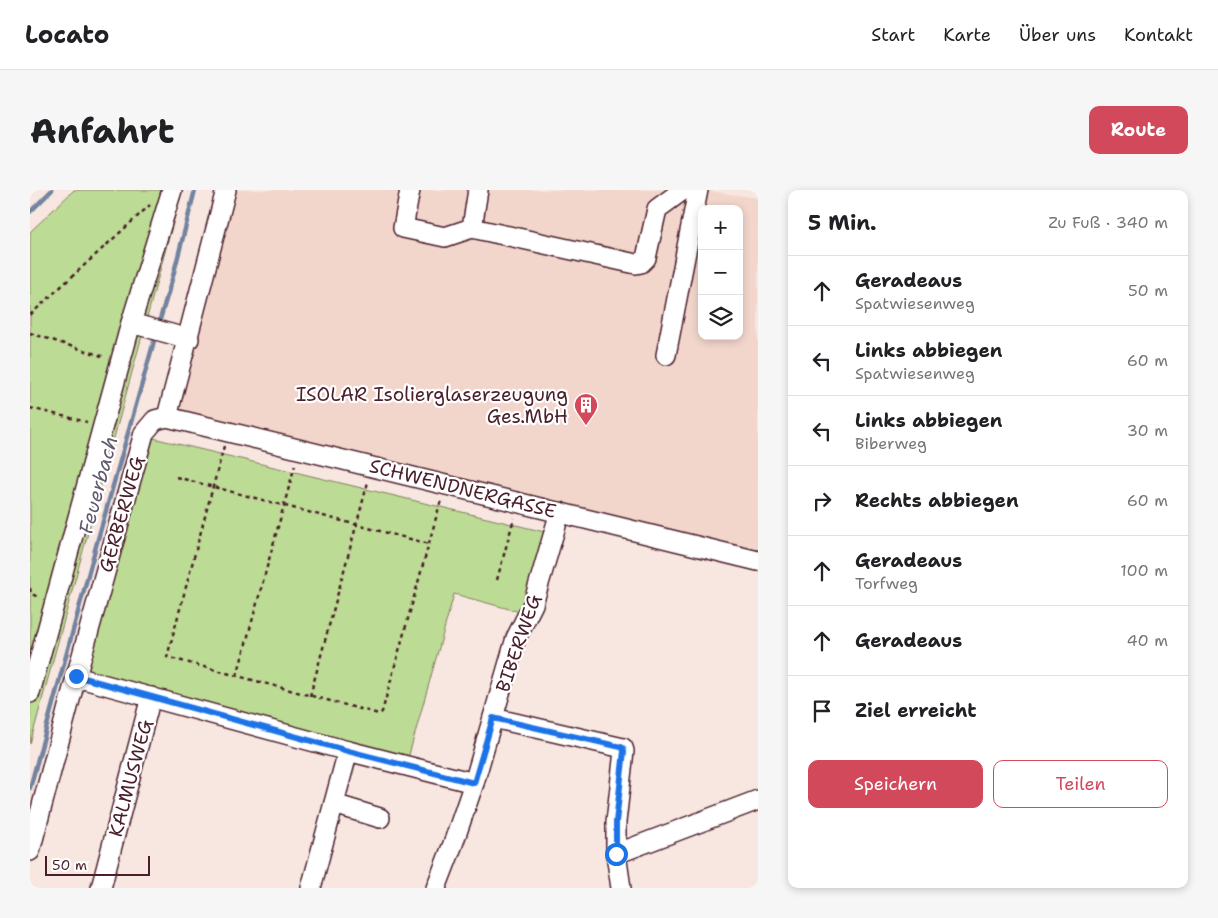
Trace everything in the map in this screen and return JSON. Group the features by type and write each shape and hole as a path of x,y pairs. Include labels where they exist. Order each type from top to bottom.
{"street":[{"path":"30,693 120,361 172,190"},
{"path":"168,417 226,190"},
{"path":"410,190 403,228 445,237 472,228 636,264 641,263 646,258 657,209 683,190"},
{"path":"472,228 478,190"},
{"path":"666,355 698,190"},
{"path":"131,323 189,339"},
{"name":"SCHWENDNERGASSE","path":"168,417 758,561"},
{"name":"GERBERWEG","path":"30,851 76,676 144,433 155,420 168,417"},
{"name":"BIBERWEG","path":"436,888 474,783 516,638 533,604 560,512"},
{"path":"76,676 348,751 474,783"},
{"name":"KALMUSWEG","path":"101,888 151,696"},
{"path":"493,718 623,748 616,822 616,854 621,888"},
{"path":"311,888 348,751"},
{"path":"616,854 758,800"},
{"path":"334,804 380,818"}],"path":[{"path":"30,315 151,203"},
{"path":"30,333 120,361"},
{"path":"30,408 103,426"},
{"path":"228,432 167,657 379,714 381,713 445,484"},
{"path":"237,676 300,449"},
{"path":"310,696 373,466"},
{"path":"176,477 428,544"},
{"path":"497,580 518,502"}],"shaded area":[{"path":"236,190 702,190 758,198 758,552 177,410"}],"green space":[{"path":"74,190 182,190 30,744 30,232"},
{"path":"153,438 545,532 524,613 454,594 407,762 85,674"}],"waterway":[{"path":"30,212 52,190"},
{"name":"Feuerbach","path":"158,326 195,190"},
{"name":"Feuerbach","path":"30,788 156,334"}],"place":[{"name":"ISOLAR Isolierglaserzeugung Ges.MbH","path":"586,426"}],"route":[{"path":"76,676 348,751 474,783 493,718 621,747 624,751 616,822 616,854"}]}
